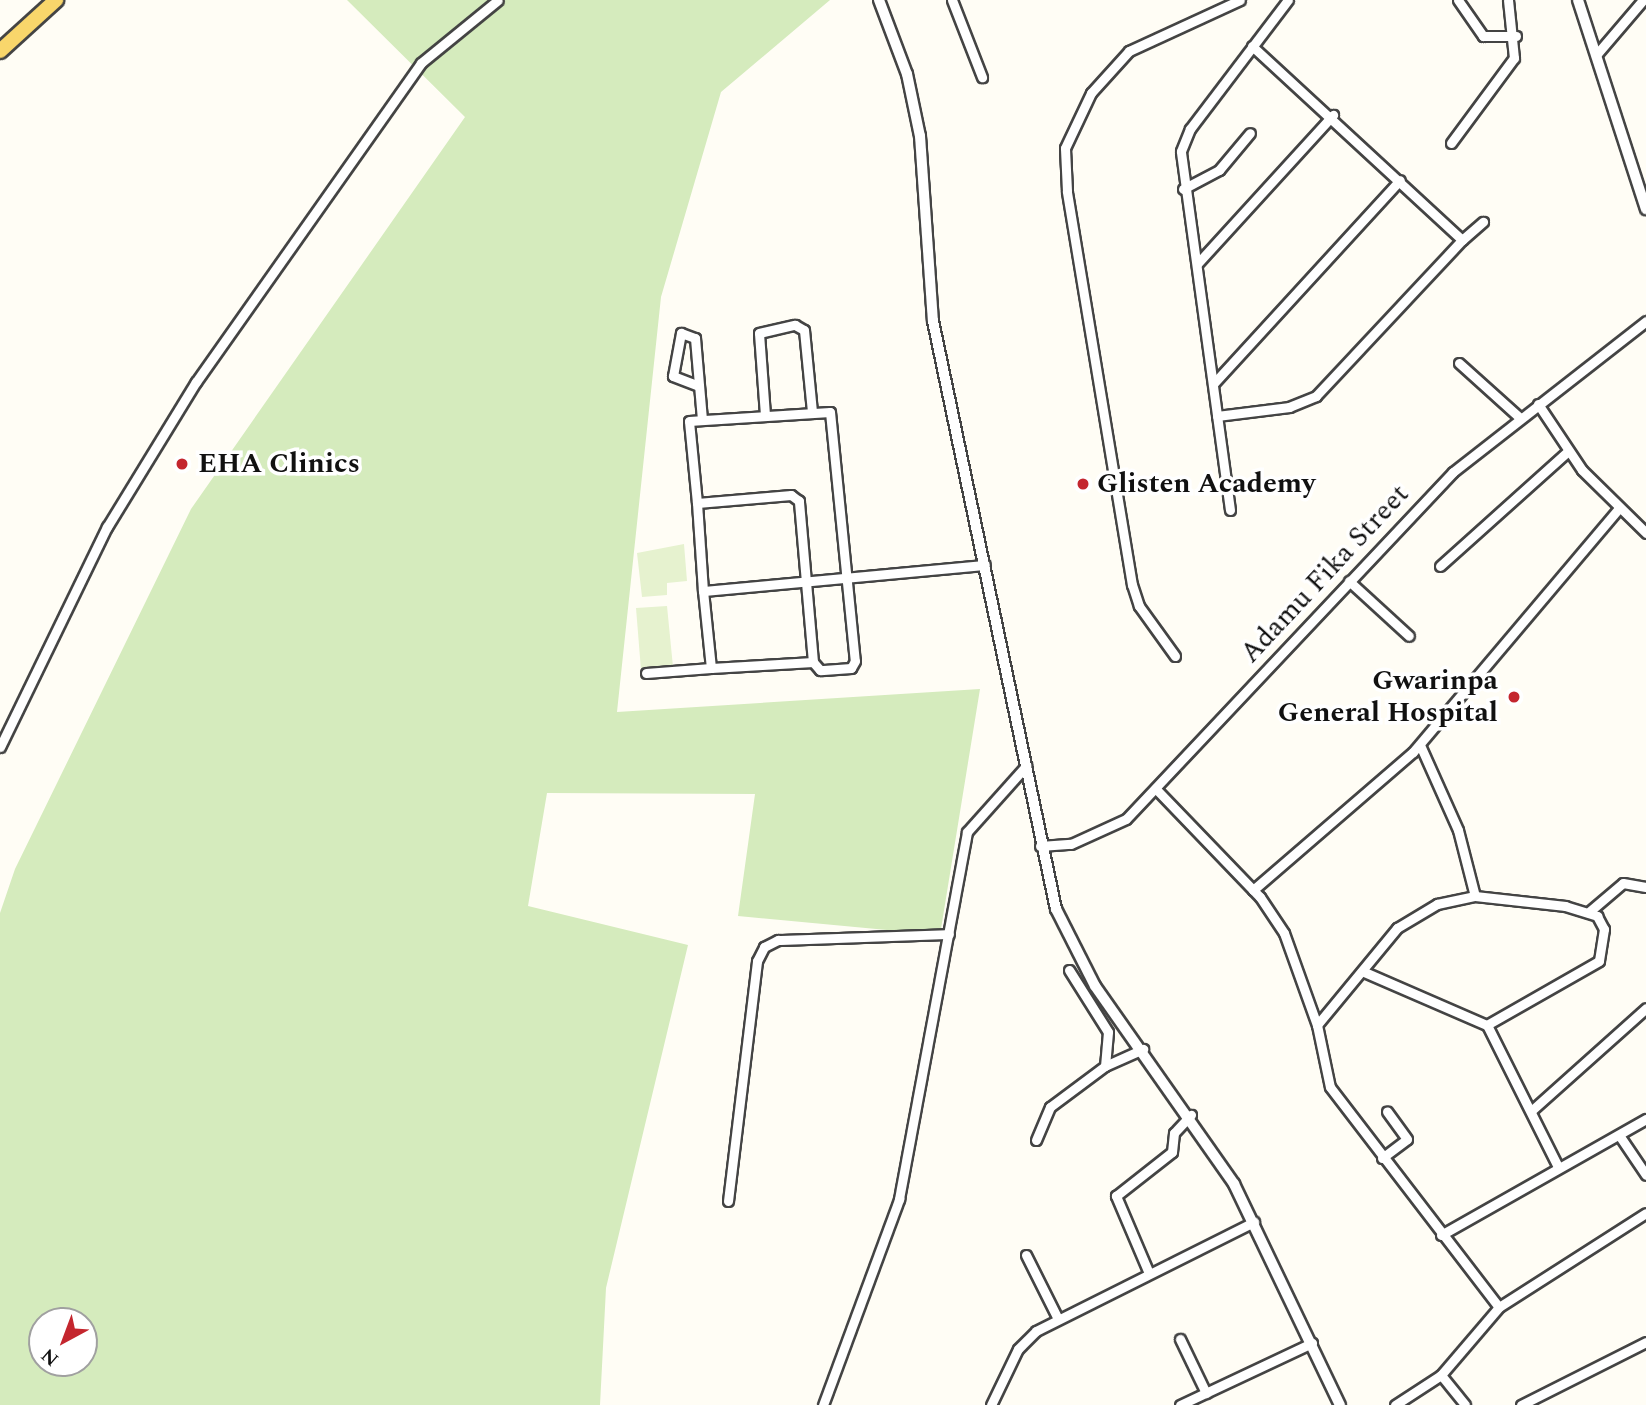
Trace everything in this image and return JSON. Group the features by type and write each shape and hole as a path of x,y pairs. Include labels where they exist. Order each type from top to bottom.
{"main road":[{"path":"0,51 56,0"}],"street":[{"path":"0,747 107,527 196,382 421,63 498,0"},
{"path":"879,0 907,74 920,136 928,292 1026,766 1040,846 1065,935 1191,1115 1254,1222 1340,1405"},
{"path":"952,0 982,77"},
{"path":"1175,656 1139,606 1132,585 1066,191 1065,148 1091,93 1129,51 1240,0"},
{"path":"1458,0 1483,36 1516,36"},
{"path":"1451,143 1507,71 1516,36 1508,0"},
{"path":"1578,0 1646,209"},
{"path":"1596,55 1643,0"},
{"path":"1230,510 1197,264 1183,189 1181,151 1190,129 1286,1"},
{"path":"1252,46 1333,115 1462,240"},
{"path":"1197,264 1333,115"},
{"path":"1183,189 1219,170 1250,134"},
{"path":"1214,383 1401,180"},
{"path":"1217,416 1289,407 1316,396 1462,240 1483,222"},
{"name":"Adamu Fika Street","path":"1040,846 1071,844 1116,826 1156,789 1453,472 1646,321"},
{"path":"765,415 759,333 795,325 804,330 811,411"},
{"path":"699,386 673,376 681,332 695,338 702,421"},
{"path":"1459,363 1520,418"},
{"path":"1538,404 1568,451 1618,509 1646,533"},
{"path":"697,503 795,497 813,662 820,670 854,665 832,414 811,411 689,421 711,668"},
{"path":"1440,566 1568,451"},
{"path":"1253,890 1420,744 1618,509"},
{"path":"703,591 985,565"},
{"path":"1349,581 1409,636"},
{"path":"646,673 813,662"},
{"path":"1420,744 1458,830 1475,896"},
{"path":"823,1405 899,1199 968,832 1026,766"},
{"path":"1156,789 1253,890 1284,933 1317,1025 1330,1087 1441,1236 1499,1307"},
{"path":"1590,912 1623,883 1646,887"},
{"path":"1317,1025 1412,917 1475,896 1590,912 1604,929 1599,961 1487,1025"},
{"path":"728,1201 757,961 764,947 778,940 949,934"},
{"path":"1069,970 1108,1032 1105,1066"},
{"path":"1362,971 1487,1025 1557,1165"},
{"path":"1531,1111 1646,1008"},
{"path":"1036,1140 1042,1114 1105,1066 1143,1049"},
{"path":"1382,1158 1407,1139 1387,1111"},
{"path":"1148,1271 1116,1196 1172,1152 1174,1133 1191,1115"},
{"path":"1441,1236 1557,1165 1646,1119"},
{"path":"1619,1135 1646,1175"},
{"path":"1395,1405 1441,1375 1499,1307 1646,1213"},
{"path":"990,1405 1018,1349 1056,1317 1254,1222"},
{"path":"1026,1255 1056,1317"},
{"path":"1180,1339 1206,1393"},
{"path":"1521,1405 1646,1342"},
{"path":"1180,1405 1312,1343"},
{"path":"1441,1375 1465,1405"}],"green space":[{"path":"347,0 830,0 721,92 661,297 617,712 980,689 940,935 738,916 755,794 547,793 528,906 688,945 606,1288 600,1405 0,1405 0,913 15,869 191,509 465,117"},
{"path":"684,544 687,581 667,583 667,595 642,597 637,553"},
{"path":"667,606 673,667 641,670 636,608"}],"place":[{"name":"EHA Clinics","path":"182,464"},
{"name":"Glisten Academy","path":"1083,484"},
{"name":"Gwarinpa General Hospital","path":"1514,697"}]}
